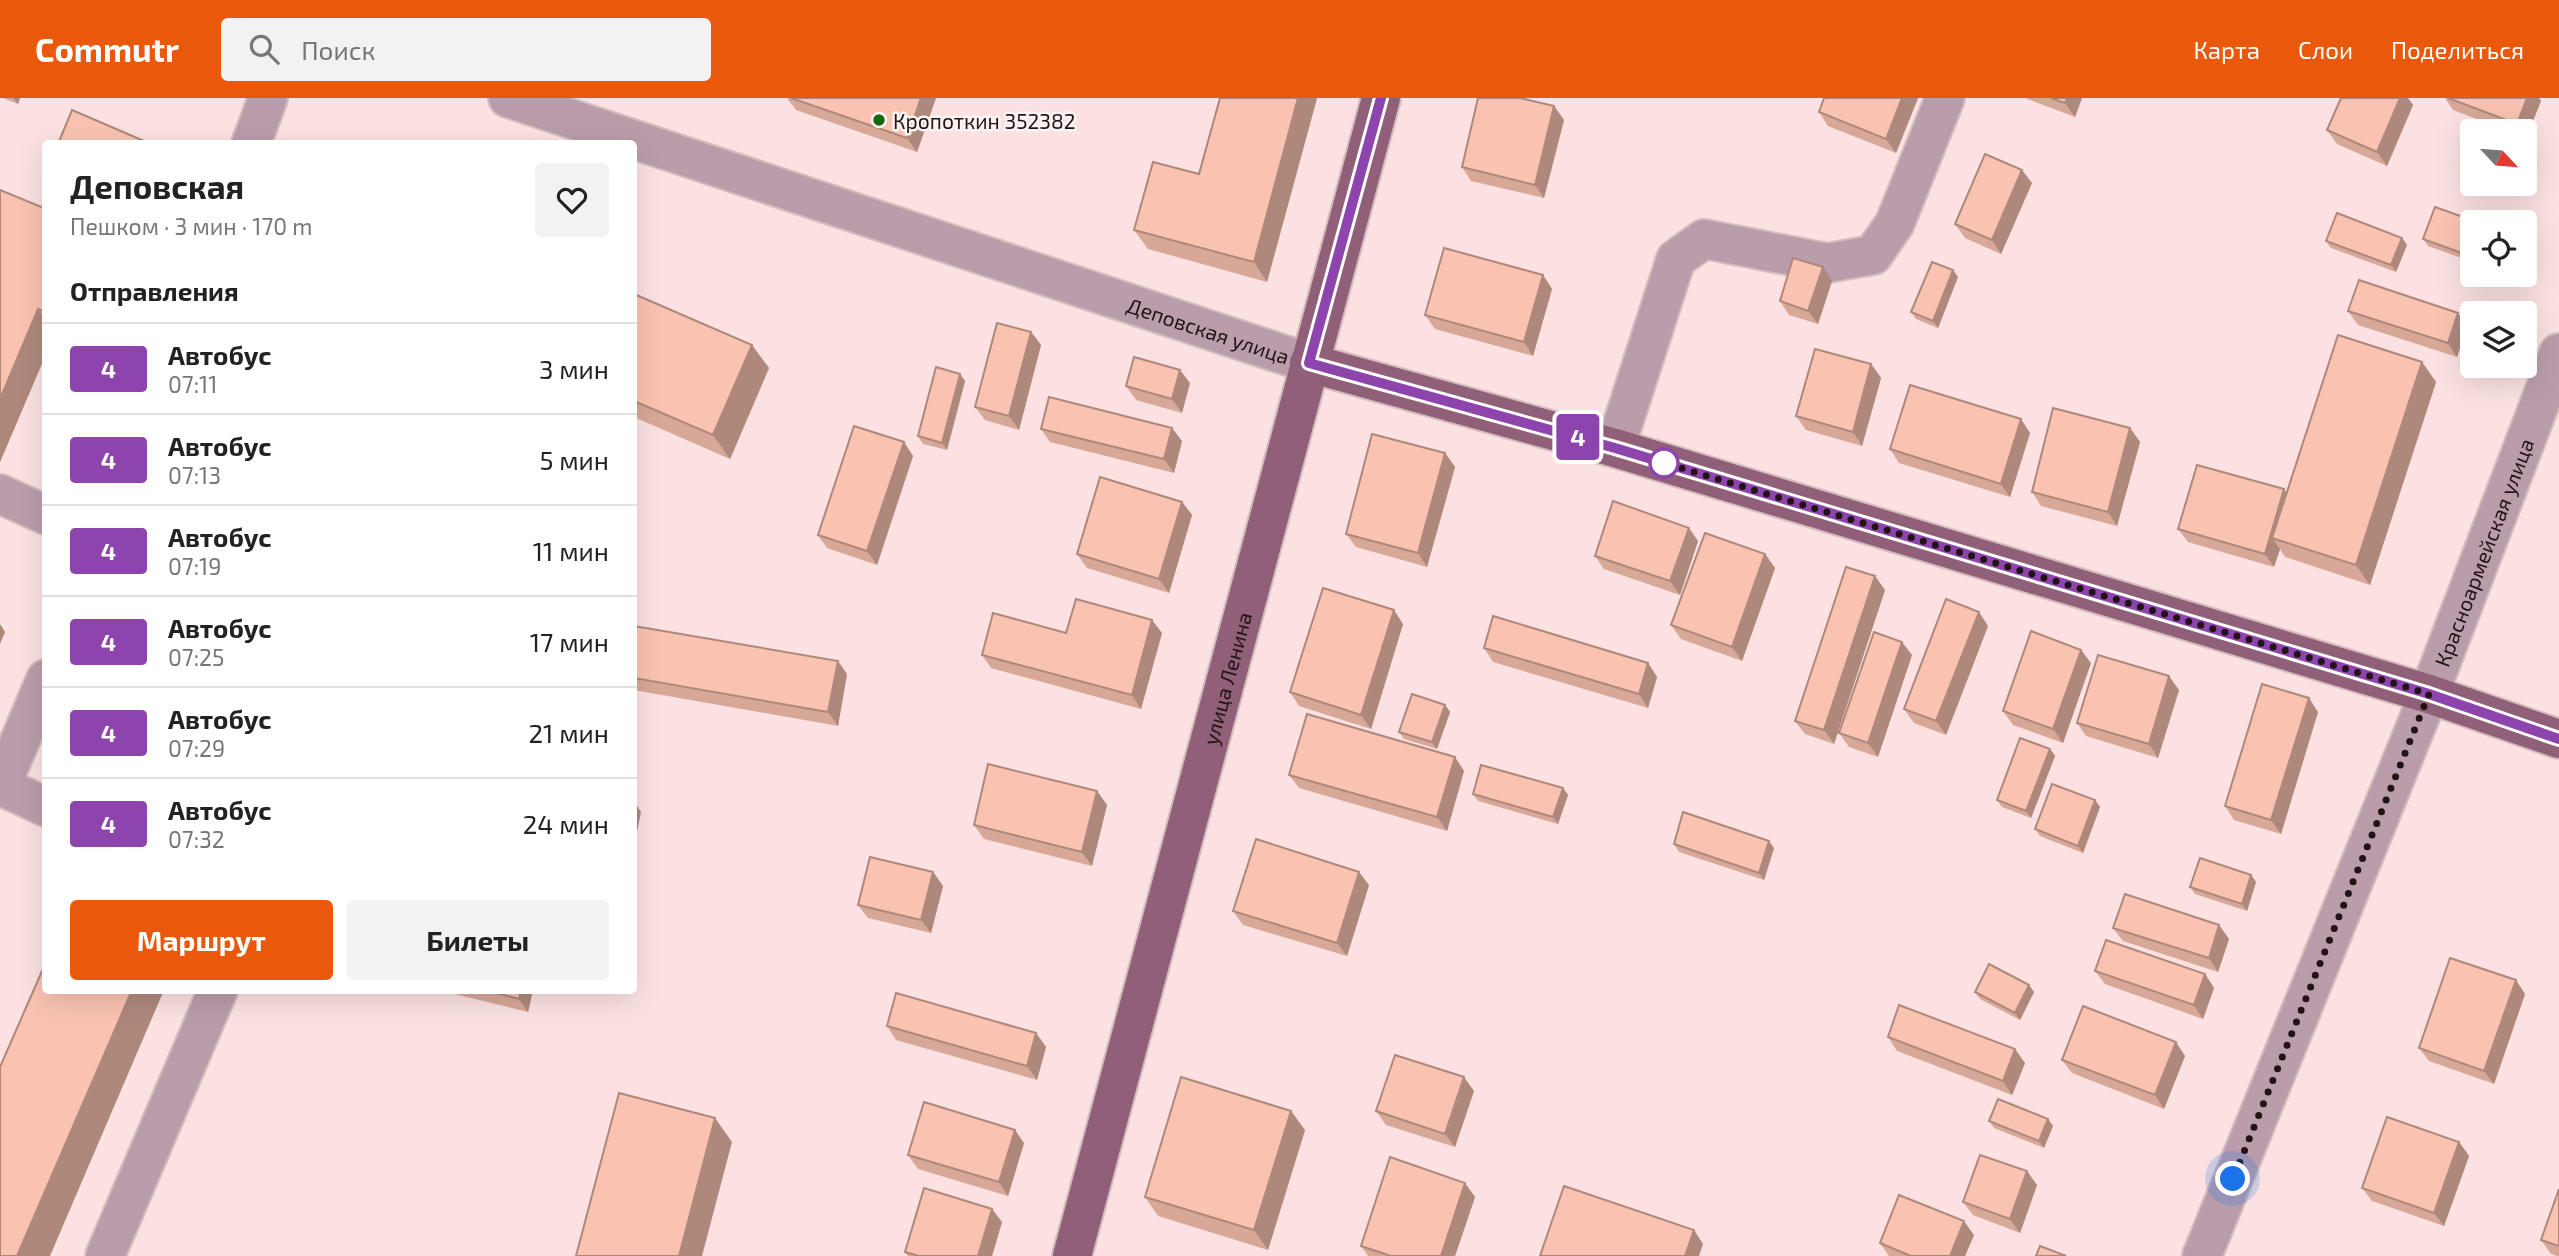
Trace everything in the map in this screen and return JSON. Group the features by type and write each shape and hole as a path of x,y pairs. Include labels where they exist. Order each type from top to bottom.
{"main road":[{"name":"улица Ленина","path":"1072,1256 1381,98"},
{"name":"Деповская улица","path":"1309,363 1615,448 2429,694 2559,739"}],"street":[{"path":"252,140 268,98"},
{"name":"Деповская улица","path":"508,98 635,140"},
{"path":"1615,448 1676,259 1704,239 1827,263 1873,254 1895,223 1945,98"},
{"name":"Деповская улица","path":"637,141 1309,363"},
{"name":"Красноармейская улица","path":"2202,1256 2429,694 2559,353"},
{"path":"0,494 42,513"},
{"path":"42,689 0,787 42,805"},
{"path":"106,1256 216,994"}],"building":[{"path":"791,98 921,98 907,138"},
{"path":"1220,98 1298,98 1254,262 1134,230 1153,162 1199,174"},
{"path":"1478,98 1520,98 1554,106 1535,185 1462,167"},
{"path":"1824,98 1902,98 1886,139 1819,112"},
{"path":"2051,98 2067,98 2065,103"},
{"path":"2341,98 2400,98 2377,152 2327,130"},
{"path":"2448,98 2527,98 2519,119 2504,119"},
{"path":"72,110 142,140 60,140"},
{"path":"1985,154 2022,170 1992,240 1955,224"},
{"path":"0,190 42,207 42,310 38,309 0,399"},
{"path":"2435,207 2460,216 2460,252 2423,239"},
{"path":"2337,213 2402,238 2391,265 2326,241"},
{"path":"1444,248 1543,275 1524,342 1425,315"},
{"path":"1793,258 1823,267 1808,311 1780,301"},
{"path":"1932,262 1953,270 1933,321 1911,312"},
{"path":"2359,280 2458,313 2448,343 2348,311"},
{"path":"637,295 752,345 713,435 637,402"},
{"path":"997,323 1031,332 1009,416 975,407"},
{"path":"2338,335 2422,362 2356,565 2272,538"},
{"path":"1815,349 1871,364 1853,432 1796,416"},
{"path":"1134,357 1180,370 1172,399 1126,386"},
{"path":"936,367 960,374 942,443 918,436"},
{"path":"1910,385 2021,419 2001,484 1890,449"},
{"path":"1049,397 1172,428 1164,459 1041,429"},
{"path":"2053,408 2130,428 2108,512 2032,492"},
{"path":"854,426 904,442 867,551 818,535"},
{"path":"1372,434 1445,453 1418,553 1346,534"},
{"path":"2197,465 2284,489 2265,554 2178,529"},
{"path":"1100,477 1182,502 1159,579 1077,554"},
{"path":"1613,501 1689,528 1670,581 1595,556"},
{"path":"1705,533 1765,554 1732,647 1671,625"},
{"path":"1846,567 1875,576 1824,730 1795,721"},
{"path":"1323,588 1394,610 1361,715 1290,692"},
{"path":"1076,599 1152,620 1132,695 982,655 993,613 1066,633"},
{"path":"1946,599 1979,612 1936,721 1904,709"},
{"path":"1493,616 1648,663 1639,694 1484,648"},
{"path":"637,627 838,661 828,712 637,679"},
{"path":"2031,631 2081,650 2053,729 2003,711"},
{"path":"1874,632 1902,642 1868,743 1839,733"},
{"path":"2098,655 2169,676 2149,744 2077,723"},
{"path":"2262,684 2309,698 2271,820 2225,806"},
{"path":"1412,694 1445,705 1432,742 1399,732"},
{"path":"1307,714 1455,757 1437,817 1289,775"},
{"path":"2020,738 2050,749 2026,811 1997,800"},
{"path":"988,764 1097,791 1082,852 974,825"},
{"path":"1481,765 1563,788 1553,817 1473,794"},
{"path":"2052,784 2095,800 2078,846 2035,829"},
{"path":"1683,812 1769,841 1759,873 1674,844"},
{"path":"1256,839 1359,872 1337,943 1233,911"},
{"path":"870,857 933,872 921,920 858,905"},
{"path":"2200,858 2251,875 2242,904 2190,887"},
{"path":"2125,894 2219,925 2209,958 2113,928"},
{"path":"2106,940 2205,974 2194,1005 2095,971"},
{"path":"2450,958 2516,980 2484,1071 2419,1048"},
{"path":"1989,964 2029,985 2015,1013 1975,992"},
{"path":"42,971 42,994 130,994 17,1256 0,1256 0,1067"},
{"path":"896,993 1036,1033 1027,1066 887,1026"},
{"path":"500,994 520,994 519,999"},
{"path":"1899,1005 2015,1049 2003,1081 1888,1037"},
{"path":"2083,1006 2176,1042 2155,1095 2062,1060"},
{"path":"1395,1055 1464,1077 1445,1134 1376,1111"},
{"path":"1181,1077 1291,1111 1254,1230 1145,1197"},
{"path":"619,1093 715,1118 679,1256 576,1256"},
{"path":"1998,1099 2048,1119 2039,1141 1989,1121"},
{"path":"924,1102 1015,1130 999,1182 908,1155"},
{"path":"2387,1117 2459,1142 2434,1213 2362,1188"},
{"path":"1980,1155 2027,1171 2010,1219 1963,1202"},
{"path":"1390,1157 1465,1183 1441,1256 1391,1256 1361,1246"},
{"path":"1564,1186 1694,1230 1685,1256 1540,1256"},
{"path":"924,1188 992,1209 978,1256 919,1256 905,1252"},
{"path":"2559,1189 2559,1246 2541,1240"},
{"path":"1899,1195 1964,1221 1950,1256 1911,1256 1880,1243"},
{"path":"2040,1246 2066,1256 2036,1256"}],"bus line":[{"name":"4","path":"1381,98 1309,363 1615,448 2429,694 2559,739"}],"place":[{"name":"Кропоткин 352382","path":"879,120"}],"route":[{"path":"1664,463 1661,462 2429,694 2233,1179"}]}
